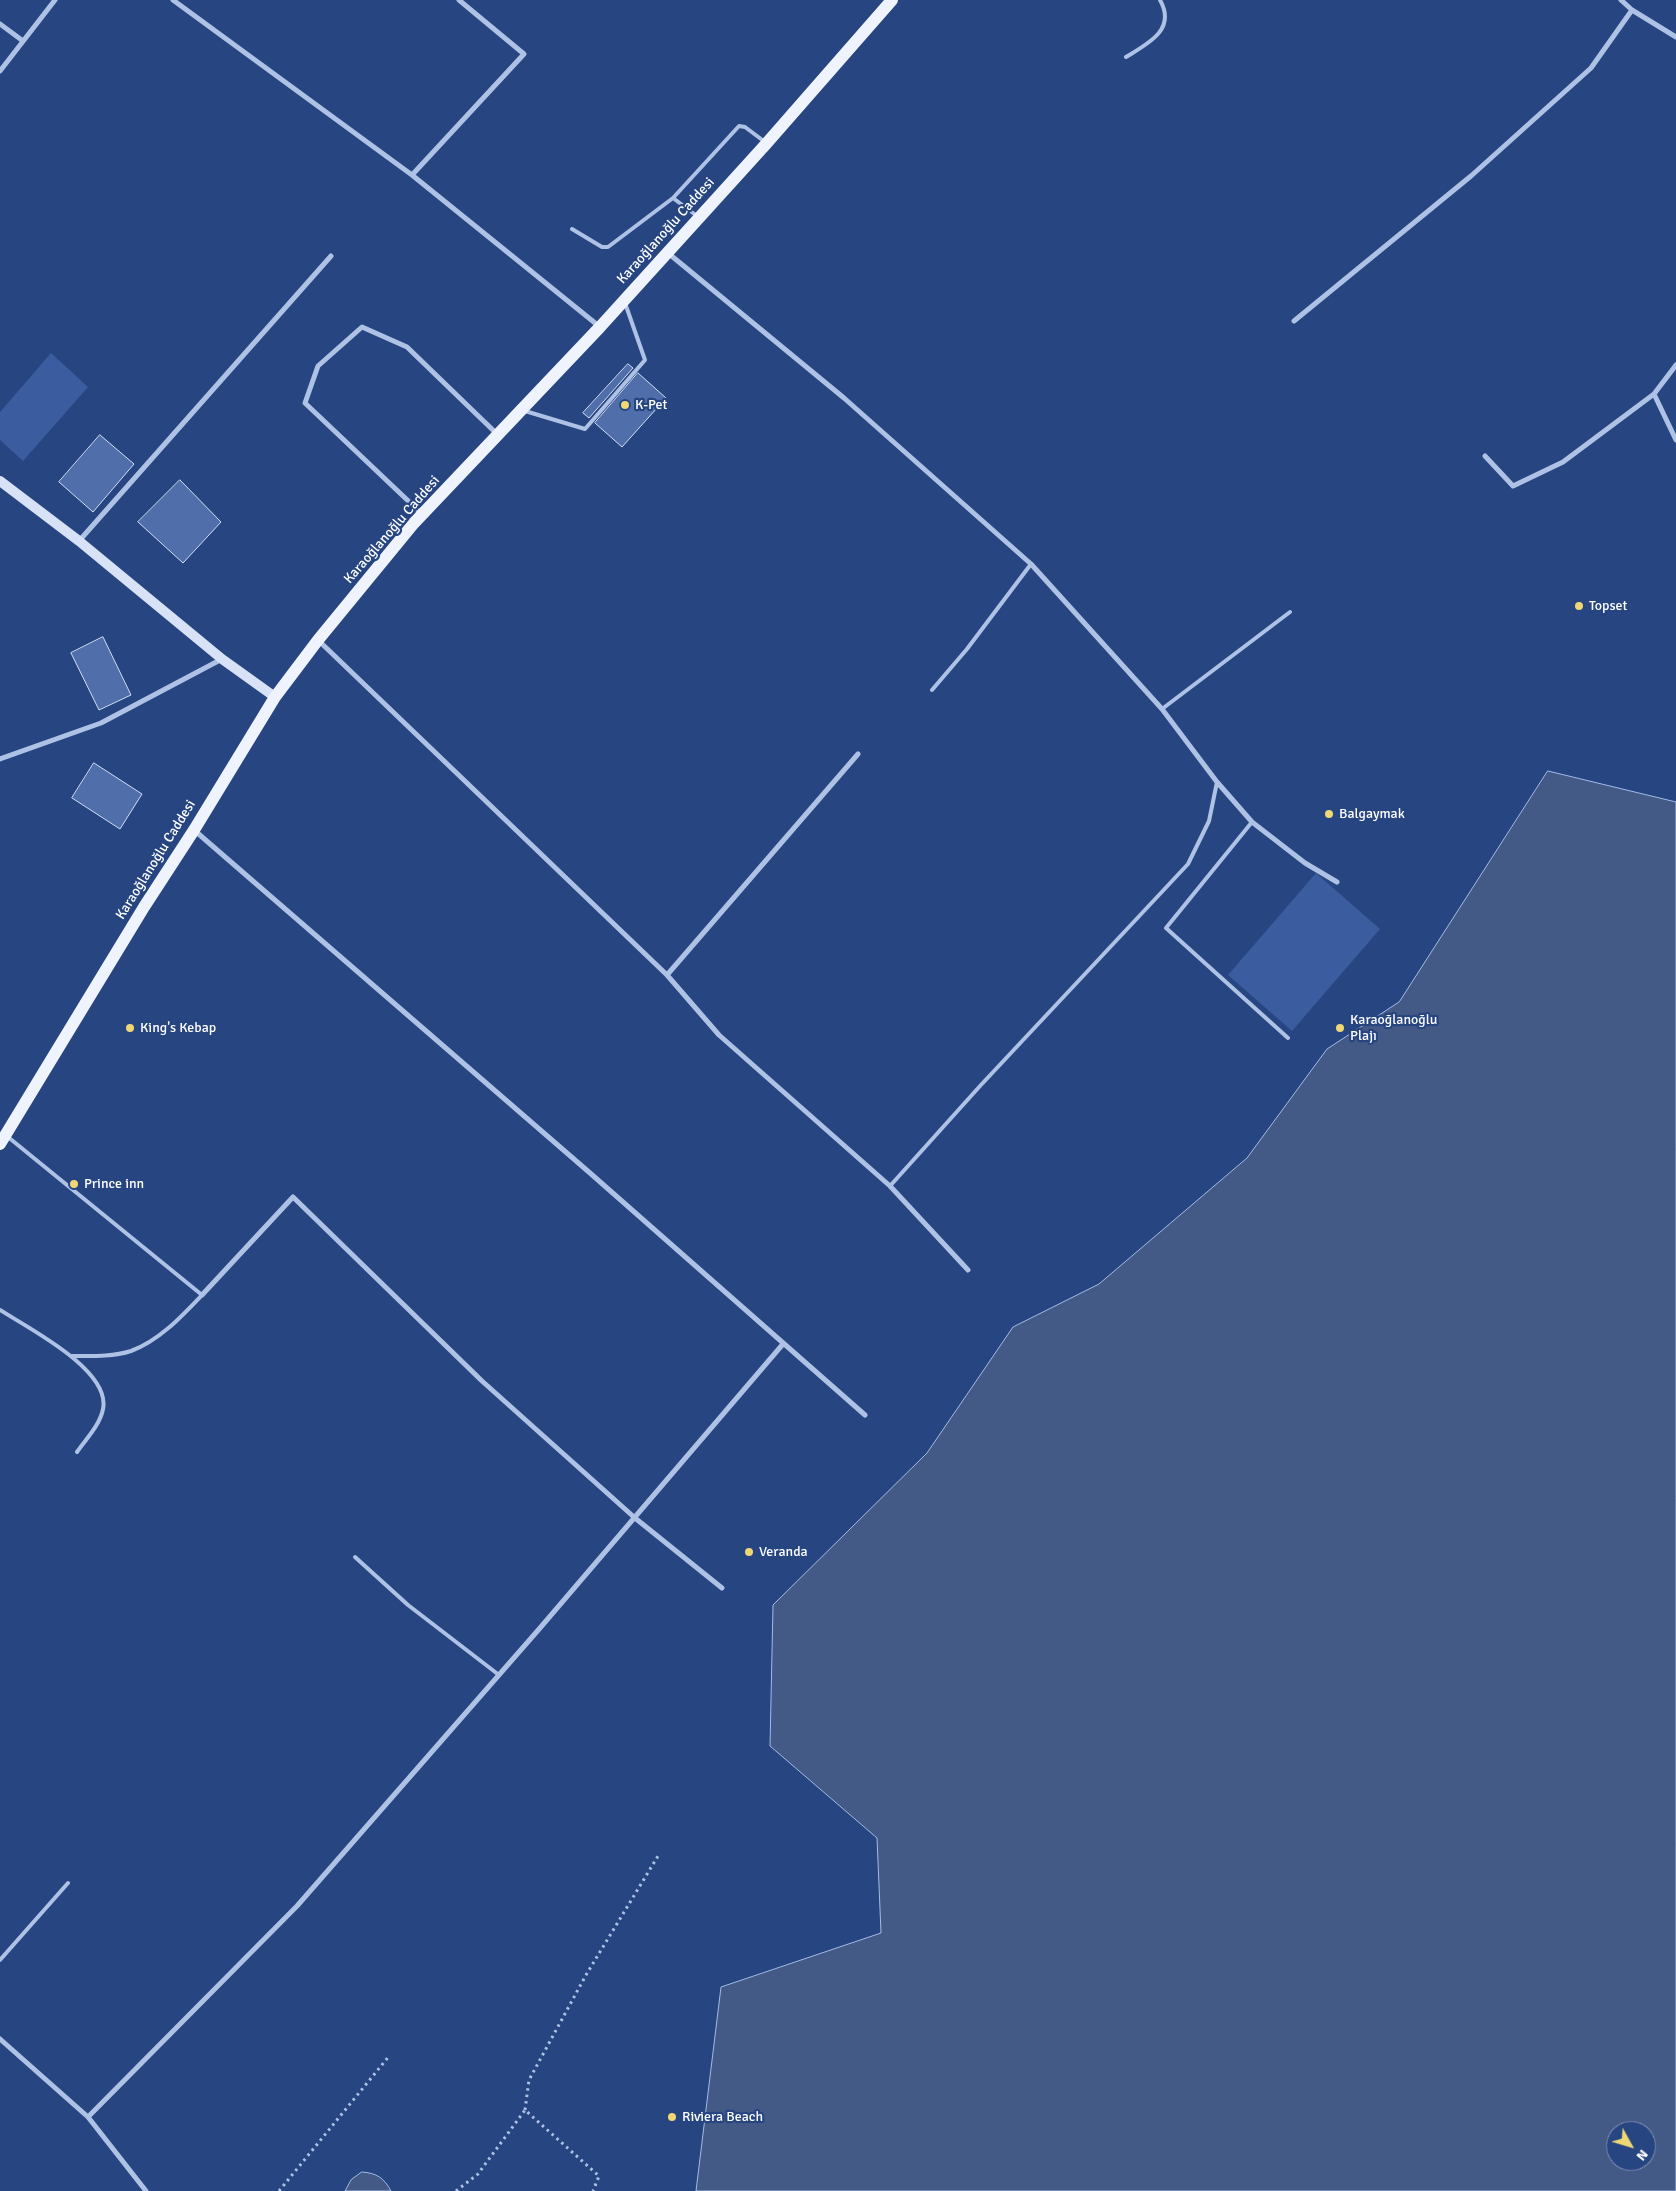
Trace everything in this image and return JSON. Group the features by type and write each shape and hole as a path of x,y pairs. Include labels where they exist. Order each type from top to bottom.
{"main road":[{"name":"Karaoğlanoğlu Caddesi","path":"3,1140 274,697 318,640 378,566 423,515 600,327 766,144 892,0"}],"street":[{"path":"0,71 55,0"},
{"path":"174,0 412,175 600,327"},
{"path":"412,175 524,54 459,0"},
{"path":"1621,0 1632,10 1676,37"},
{"path":"1294,321 1471,176 1591,68 1632,10"},
{"path":"0,24 23,41"},
{"path":"668,252 844,398 1031,564 1162,709 1217,782 1252,822 1305,863 1337,882"},
{"path":"79,541 331,256"},
{"path":"423,515 305,403 318,366 362,327 407,347 498,435"},
{"path":"1485,456 1513,486 1563,462 1654,394 1676,365"},
{"path":"1654,394 1676,440"},
{"path":"0,481 79,541 222,659 274,697"},
{"path":"318,640 666,975 718,1035 890,1186 968,1270"},
{"path":"0,758 101,723 222,659"},
{"path":"666,975 858,754"},
{"path":"194,830 590,1173 865,1415"},
{"path":"202,1296 293,1197 482,1381 635,1518 722,1588"},
{"path":"88,2117 297,1906 635,1518 783,1344"},
{"path":"0,2039 88,2117 146,2191"}],"lane":[{"path":"1126,57 1155,39 1165,22 1163,5 1160,0"},
{"path":"572,229 602,247 608,247 673,198 739,126 745,127 766,144"},
{"path":"673,198 699,218"},
{"path":"522,410 585,429 645,360 624,300"},
{"path":"932,690 968,649 1031,564"},
{"path":"1162,709 1290,612"},
{"path":"890,1186 980,1086 1188,864 1209,821 1217,782"},
{"path":"1252,822 1166,928 1288,1038"},
{"path":"3,1140 202,1296 165,1330 131,1351 111,1355 72,1356"},
{"path":"0,1310 72,1356 98,1385 104,1403 100,1420 77,1452"},
{"path":"355,1557 408,1606 499,1675"},
{"path":"0,1960 68,1883"}],"path":[{"path":"456,2191 478,2174 525,2110 529,2080 586,1975 658,1856"},
{"path":"279,2191 390,2055"},
{"path":"525,2110 599,2176 593,2191"}],"shaded area":[{"path":"51,353 88,387 23,461 0,440 0,412"},
{"path":"1548,771 1676,802 1676,2191 696,2191 721,1987 881,1933 877,1838 770,1746 773,1605 927,1453 1013,1327 1099,1284 1247,1158 1327,1049 1399,1002"},
{"path":"1316,873 1380,929 1292,1031 1228,975"},
{"path":"362,2172 380,2177 391,2191 345,2191 351,2180"}],"building":[{"path":"628,364 633,368 589,418 583,413"},
{"name":"K-Pet","path":"638,373 666,398 622,447 595,423"},
{"path":"100,435 134,464 93,512 59,482"},
{"path":"180,480 221,522 183,563 138,522"},
{"path":"103,637 131,695 99,710 71,653"},
{"path":"94,763 142,794 120,829 72,798"}],"place":[{"name":"K-Pet","path":"625,405"},
{"name":"Topset","path":"1579,606"},
{"name":"Balgaymak","path":"1329,814"},
{"name":"King's Kebap","path":"130,1028"},
{"name":"Karaoğlanoğlu Plajı","path":"1340,1028"},
{"name":"Prince inn","path":"74,1184"},
{"name":"Veranda","path":"749,1552"},
{"name":"Riviera Beach","path":"672,2117"}]}
